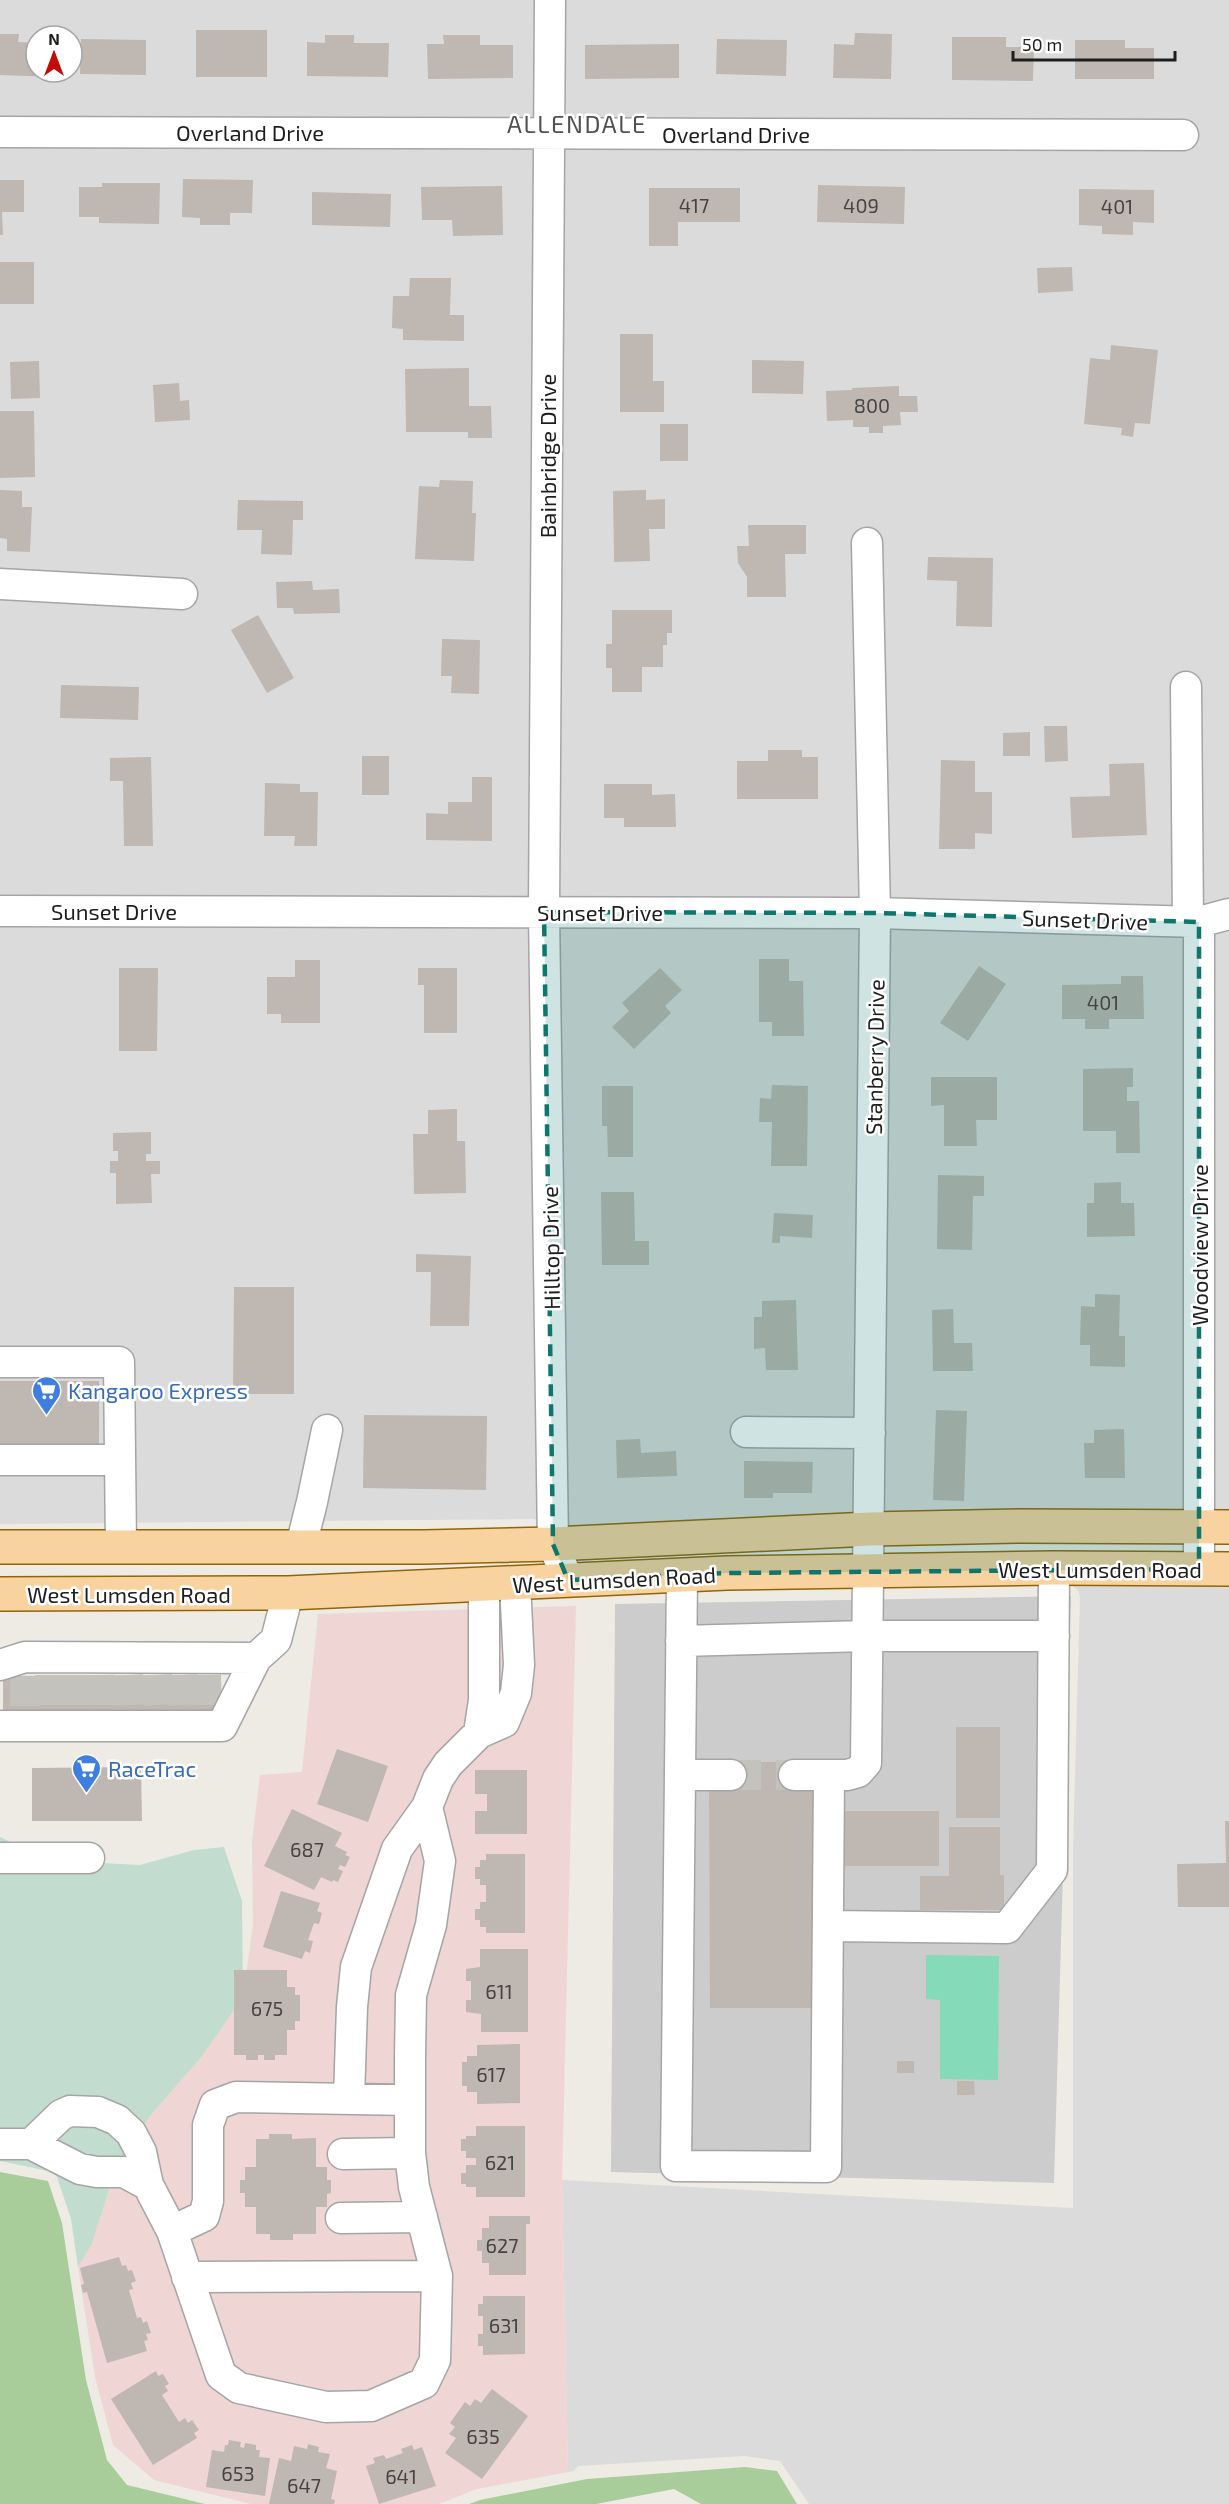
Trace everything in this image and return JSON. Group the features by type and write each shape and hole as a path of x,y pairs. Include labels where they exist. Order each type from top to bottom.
{"main road":[{"name":"West Lumsden Road","path":"0,1547 425,1547 553,1544 870,1529 1019,1526 1214,1527"},
{"name":"West Lumsden Road","path":"0,1593 288,1593 682,1575 1054,1568 1214,1569"}],"street":[{"name":"Bainbridge Drive","path":"544,912 550,0"},
{"name":"Overland Drive","path":"0,132 1183,135"},
{"name":"Stanberry Drive","path":"794,1775 858,1772 866,1763 875,913 867,543"},
{"path":"0,584 182,594"},
{"name":"Woodview Drive","path":"1186,687 1214,1569"},
{"name":"Sunset Drive","path":"0,911 875,913 1194,922 1229,914"},
{"name":"Hilltop Drive","path":"544,912 553,1544 568,1580"},
{"path":"0,1362 119,1362 121,1546"},
{"path":"301,1546 327,1430"},
{"path":"746,1432 870,1433"},
{"path":"0,1460 120,1460"},
{"path":"828,1926 1007,1928 1052,1870 1054,1568"},
{"path":"682,1575 676,2166 826,2167 829,1775"},
{"path":"350,2098 352,2007 356,1966 397,1849 427,1807 438,1779 448,1764 478,1733 500,1584"},
{"path":"69,1722 184,1721 222,1726 256,1658 276,1640 288,1593"},
{"path":"681,1641 868,1636 1054,1636"},
{"path":"69,1666 181,1666 256,1658"},
{"path":"680,1775 731,1775"},
{"path":"31,2144 61,2115 82,2110 98,2112 117,2120 131,2133 141,2152 148,2185 172,2230 221,2375 239,2388 326,2407 371,2406 424,2383 435,2360 436,2276 414,2187 411,2153 411,1995 431,1925 440,1861 427,1807"},
{"path":"0,1858 89,1858"},
{"path":"172,2230 204,2216 208,2200 208,2125 215,2105 236,2097 411,2100"},
{"path":"0,2144 31,2144 80,2169 96,2172 124,2172 148,2185"},
{"path":"344,2154 411,2153"},
{"path":"341,2218 422,2217"},
{"path":"187,2277 436,2276"}],"highlighted area":[{"path":"544,912 875,913 1199,922 1199,1569 727,1573 568,1580 553,1544"}],"shaded area":[{"path":"0,0 539,0 538,121 0,119"},
{"path":"561,0 1229,0 1229,901 1198,910 886,901 877,530 855,531 864,901 555,900 560,146 1195,147 1194,122 560,121"},
{"path":"0,144 537,146 533,900 0,899"},
{"path":"0,924 533,925 541,1524 534,1519 0,1524"},
{"path":"556,925 864,926 859,1517 564,1531"},
{"path":"887,926 1188,934 1187,1515 881,1516"},
{"path":"1229,926 1229,1515 1209,1515 1210,932"},
{"path":"1072,1580 1229,1581 1229,2504 809,2504 780,2461 744,2456 578,2466 574,2471 568,2472 562,2180 1073,2208 1073,1847 1080,1597 1078,1590 1072,1586"},
{"path":"1071,1596 1054,2183 611,2172 615,1604"},
{"path":"576,1606 562,2180 568,2472 477,2489 439,2504 251,2504 154,2480 113,2445 95,2377 78,2267 92,2244 114,2174 150,2116 203,2055 243,1997 253,1924 252,1841 260,1775 302,1772 318,1614"}],"green space":[{"path":"0,1837 21,1847 83,1862 140,1865 194,1850 224,1847 242,1901 243,1997 203,2055 150,2116 114,2174 92,2244 78,2267 71,2219 57,2177 53,2172 0,2161"},
{"path":"926,1955 999,1956 998,2080 940,2079 940,2000 926,1999"},
{"path":"0,2172 48,2181 62,2223 86,2380 107,2460 127,2485 205,2504 0,2504"},
{"path":"745,2467 777,2471 797,2504 701,2504 674,2489 596,2504 469,2504 587,2479"}],"building":[{"path":"196,30 267,30 267,77 196,77"},
{"path":"855,33 892,34 891,79 833,78 834,44 854,45"},
{"path":"0,34 19,34 18,42 24,42 24,76 0,75"},
{"path":"325,35 354,35 354,43 389,43 388,77 307,76 307,42 325,43"},
{"path":"443,35 480,35 480,45 513,45 513,78 428,79 427,44 444,44"},
{"path":"952,37 1006,37 1006,47 1034,47 1033,81 952,80"},
{"path":"84,39 146,40 146,75 84,74"},
{"path":"717,39 787,40 786,76 716,74"},
{"path":"1075,40 1125,40 1125,48 1154,48 1154,79 1075,79"},
{"path":"679,44 679,78 585,79 585,45"},
{"path":"183,179 253,180 252,213 230,213 230,225 200,225 200,218 182,217"},
{"path":"0,180 24,180 24,212 2,212 3,235 0,235"},
{"path":"102,183 160,183 159,224 99,223 99,217 79,217 79,187 102,187"},
{"path":"818,185 905,187 904,224 817,222"},
{"path":"502,186 503,235 453,236 452,220 422,220 421,187"},
{"path":"649,188 740,188 740,222 678,222 678,246 649,246"},
{"path":"1079,189 1154,190 1154,223 1133,222 1133,235 1102,234 1102,226 1079,225"},
{"path":"312,192 391,194 390,227 312,225"},
{"path":"0,262 34,262 34,304 0,304"},
{"path":"1072,267 1073,291 1038,293 1037,268"},
{"path":"410,278 451,278 450,315 464,315 464,341 403,340 403,329 392,328 393,296 409,296"},
{"path":"620,334 653,334 653,381 664,381 664,412 620,412"},
{"path":"1111,345 1158,350 1150,424 1135,423 1133,437 1121,435 1122,428 1084,424 1090,358 1110,360"},
{"path":"752,360 804,361 803,394 752,393"},
{"path":"39,361 40,398 11,399 10,362"},
{"path":"469,368 469,406 491,406 492,438 468,438 468,432 406,432 405,369"},
{"path":"179,383 180,401 189,400 190,420 155,422 153,385"},
{"path":"899,386 899,396 917,396 918,412 900,412 901,425 883,426 883,433 869,433 869,427 853,427 853,420 827,421 826,391"},
{"path":"0,411 34,411 35,477 0,478"},
{"path":"660,424 688,424 688,461 660,461"},
{"path":"440,480 473,481 472,513 476,513 474,561 415,559 419,486 439,487"},
{"path":"0,490 22,491 22,507 32,507 30,552 7,551 7,539 0,538"},
{"path":"646,490 646,500 665,499 665,529 649,529 650,561 614,562 613,491"},
{"path":"238,500 303,501 303,520 293,520 292,555 261,554 262,530 237,530"},
{"path":"748,525 806,525 806,554 785,554 786,597 747,597 747,577 738,563 737,546 749,546"},
{"path":"928,557 993,558 992,627 956,626 957,581 927,580"},
{"path":"312,581 313,590 339,589 340,613 294,614 293,608 277,608 276,582"},
{"path":"612,610 672,610 672,633 667,633 667,645 663,645 663,667 642,667 642,692 612,692 612,668 606,668 606,644 612,644"},
{"path":"258,615 294,678 267,693 231,630"},
{"path":"442,639 480,640 479,694 451,693 452,676 441,676"},
{"path":"61,685 139,687 138,720 60,718"},
{"path":"1044,726 1067,726 1068,761 1045,762"},
{"path":"1030,732 1030,756 1003,756 1003,733"},
{"path":"768,750 802,750 802,757 818,757 818,799 737,799 737,761 768,761"},
{"path":"362,756 389,756 389,795 362,795"},
{"path":"151,757 153,846 124,846 123,781 110,781 110,758"},
{"path":"941,760 975,761 975,792 992,792 992,834 975,833 975,849 939,849"},
{"path":"1144,763 1147,835 1072,838 1070,797 1110,796 1109,764"},
{"path":"472,777 492,777 492,841 426,840 426,813 448,814 448,802 472,802"},
{"path":"265,783 300,784 300,792 318,792 317,846 294,846 295,836 264,836"},
{"path":"604,784 652,784 652,795 675,794 676,827 624,827 624,818 604,818"},
{"path":"759,959 789,959 789,981 803,981 804,1036 772,1036 772,1022 759,1022"},
{"path":"295,960 320,960 320,1023 281,1023 281,1014 267,1014 267,977 295,977"},
{"path":"979,966 1006,984 968,1041 940,1023"},
{"path":"119,968 158,968 157,1051 119,1051"},
{"path":"418,968 457,968 457,1033 424,1033 424,985 418,985"},
{"path":"660,968 682,990 665,1006 671,1013 634,1049 612,1027 629,1011 622,1003"},
{"path":"1121,976 1143,976 1144,1019 1109,1019 1109,1029 1085,1029 1085,1019 1062,1019 1062,985 1121,984"},
{"path":"1133,1068 1133,1087 1127,1087 1127,1101 1139,1101 1140,1153 1116,1153 1116,1131 1083,1131 1083,1069"},
{"path":"931,1077 997,1077 997,1120 976,1120 977,1146 944,1146 944,1105 931,1106"},
{"path":"772,1085 808,1086 807,1166 771,1166 772,1122 759,1122 760,1098 771,1099"},
{"path":"602,1086 633,1086 633,1157 608,1157 607,1126 602,1126"},
{"path":"457,1109 457,1141 465,1141 466,1193 414,1194 413,1134 428,1134 428,1110"},
{"path":"151,1132 151,1154 146,1154 146,1161 160,1161 160,1174 151,1174 152,1203 116,1204 116,1173 110,1173 110,1161 118,1161 118,1151 113,1151 113,1133"},
{"path":"938,1175 984,1176 984,1196 973,1196 972,1250 937,1249"},
{"path":"1121,1182 1121,1203 1134,1203 1135,1236 1087,1237 1087,1203 1094,1203 1094,1183"},
{"path":"601,1192 634,1192 635,1241 649,1241 649,1265 602,1265"},
{"path":"774,1213 813,1215 812,1238 780,1236 780,1243 772,1243"},
{"path":"416,1254 471,1256 469,1326 430,1326 431,1272 416,1272"},
{"path":"234,1287 294,1287 294,1394 233,1394"},
{"path":"1095,1294 1120,1295 1119,1336 1125,1336 1125,1367 1090,1366 1090,1345 1080,1345 1081,1306 1095,1307"},
{"path":"796,1300 798,1370 766,1370 765,1348 754,1349 754,1317 762,1317 762,1301"},
{"path":"953,1309 954,1343 972,1343 973,1371 933,1371 932,1310"},
{"path":"0,1381 99,1381 99,1451 0,1450"},
{"path":"936,1410 967,1411 964,1501 933,1500"},
{"path":"364,1415 487,1416 486,1490 363,1488"},
{"path":"1124,1429 1125,1478 1085,1478 1084,1443 1094,1443 1094,1430"},
{"path":"640,1439 641,1453 676,1451 677,1476 617,1478 616,1440"},
{"path":"744,1461 813,1462 812,1493 773,1493 773,1498 744,1498"},
{"name":"RaceTrac","path":"221,1675 221,1716 3,1716 3,1676"},
{"path":"956,1727 1000,1727 1000,1818 956,1818"},
{"path":"337,1749 388,1766 368,1822 317,1804"},
{"path":"735,1762 788,1762 816,1783 816,2008 710,2008 709,1783"},
{"name":"RaceTrac","path":"141,1767 142,1821 32,1821 32,1768"},
{"path":"475,1770 527,1770 527,1834 475,1834 475,1811 487,1811 487,1794 475,1794"},
{"path":"292,1809 342,1833 335,1846 347,1852 345,1855 350,1857 345,1867 340,1865 338,1869 343,1871 338,1882 321,1877 314,1890 264,1866"},
{"path":"841,1811 939,1811 939,1866 841,1866"},
{"path":"1225,1821 1229,1821 1229,1907 1178,1907 1177,1864 1226,1863"},
{"path":"949,1827 1000,1827 1000,1875 1004,1875 1004,1910 920,1910 920,1876 949,1876"},
{"path":"486,1854 525,1854 525,1933 486,1933 486,1927 480,1927 480,1920 475,1920 475,1909 480,1909 480,1902 486,1902 486,1885 480,1885 480,1879 475,1879 475,1867 480,1867 480,1860 486,1860"},
{"path":"281,1891 320,1903 317,1911 322,1913 319,1924 314,1923 308,1940 313,1941 310,1953 305,1951 302,1959 263,1947"},
{"path":"480,1949 528,1949 528,2032 481,2032 481,2014 466,2012 466,2000 471,2000 471,1981 466,1981 466,1969 480,1967"},
{"path":"234,1970 287,1970 287,1987 295,1987 295,1995 300,1995 300,2021 295,2021 295,2030 287,2030 287,2055 275,2055 275,2060 264,2060 264,2055 258,2055 258,2060 246,2060 246,2055 234,2055"},
{"path":"520,2044 520,2103 477,2104 477,2092 467,2092 467,2086 462,2086 462,2062 467,2062 467,2056 477,2056 477,2045"},
{"path":"897,2061 914,2061 914,2073 897,2073"},
{"path":"957,2081 974,2081 975,2095 957,2095"},
{"path":"476,2126 525,2126 525,2197 476,2197 476,2187 466,2187 466,2184 461,2184 461,2173 466,2173 466,2165 476,2165 476,2158 466,2158 466,2151 461,2151 461,2139 466,2139 466,2136 476,2136"},
{"path":"269,2134 292,2134 292,2139 316,2138 316,2167 327,2167 327,2180 331,2180 331,2193 327,2194 327,2207 316,2207 316,2234 293,2234 293,2240 270,2240 270,2234 256,2234 256,2207 245,2207 245,2193 240,2193 240,2180 245,2180 245,2167 256,2167 256,2139 269,2139"},
{"path":"489,2216 530,2216 530,2224 526,2224 526,2275 489,2275 489,2263 482,2263 482,2251 477,2251 477,2240 482,2240 482,2228 489,2228"},
{"path":"119,2257 122,2266 126,2265 128,2271 132,2270 136,2281 131,2283 133,2289 129,2290 137,2318 141,2317 143,2323 147,2321 151,2333 146,2334 148,2340 144,2341 147,2351 107,2363 87,2292 83,2293 81,2285 84,2284 80,2268"},
{"path":"483,2296 525,2296 525,2354 483,2355 483,2346 478,2346 478,2334 483,2334 483,2316 478,2316 478,2304 483,2304"},
{"path":"156,2371 158,2376 163,2374 169,2384 165,2386 168,2391 162,2395 179,2422 185,2418 188,2423 192,2420 199,2430 194,2433 197,2438 153,2465 111,2399"},
{"path":"492,2389 528,2416 482,2479 445,2453 456,2438 449,2434 455,2427 450,2423 465,2402 470,2406 475,2399 481,2403"},
{"path":"229,2440 241,2442 240,2447 244,2448 245,2443 256,2445 256,2450 260,2450 259,2457 270,2458 265,2496 206,2487 212,2450 224,2452"},
{"path":"308,2444 319,2447 318,2452 330,2454 326,2468 337,2471 331,2499 335,2500 334,2504 269,2504 279,2458 291,2461 294,2446 307,2449"},
{"path":"412,2445 414,2450 422,2447 436,2486 379,2504 366,2466 375,2463 373,2458 384,2455 386,2459 403,2453 401,2449"}],"tunnel":[{"path":"50,1675 50,1716"},
{"path":"75,1675 75,1716"},
{"path":"100,1675 101,1716"},
{"path":"128,1675 130,1716"},
{"path":"157,1675 160,1716"},
{"path":"182,1675 184,1716"},
{"path":"206,1675 207,1716"},
{"path":"25,1676 25,1716"},
{"path":"731,1775 794,1775"}],"place":[{"name":"Kangaroo Express","path":"47,1416"},
{"name":"RaceTrac","path":"87,1794"}],"district":[{"name":"ALLENDALE","path":"577,123"}]}
